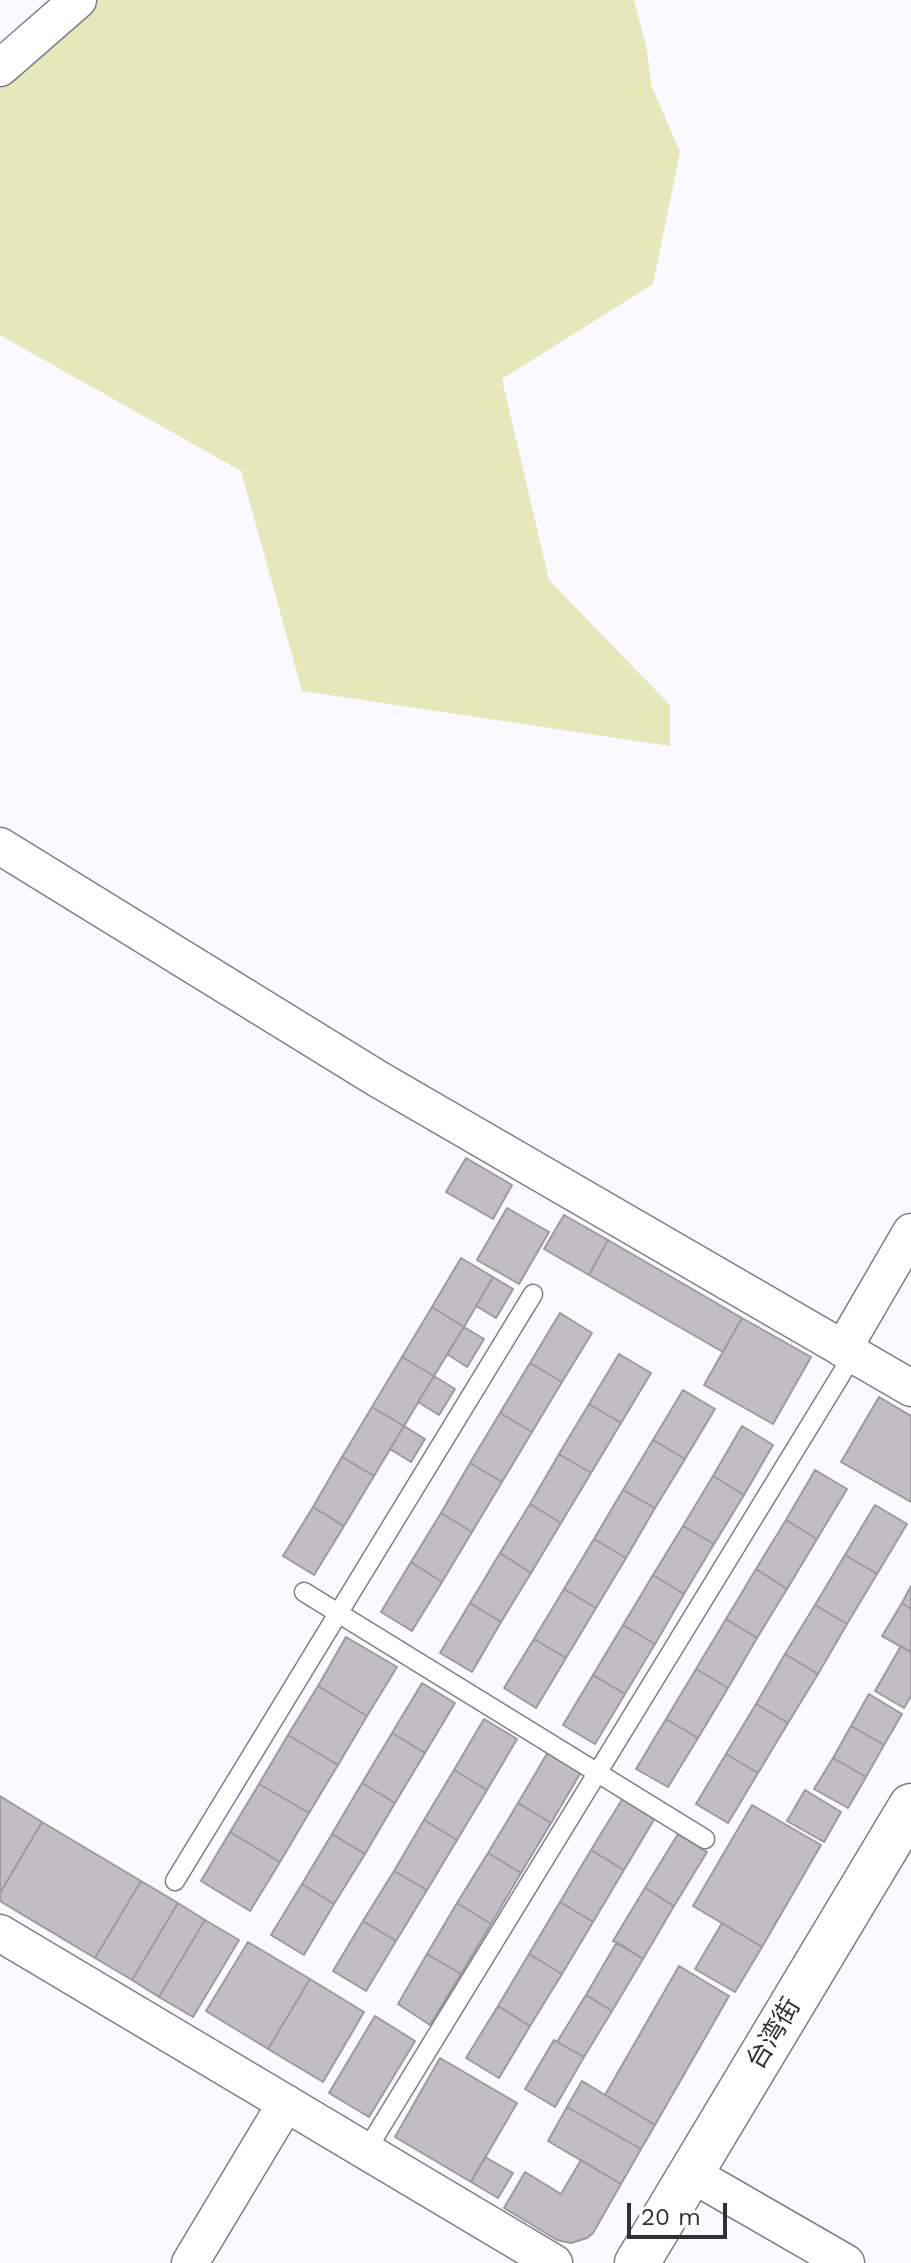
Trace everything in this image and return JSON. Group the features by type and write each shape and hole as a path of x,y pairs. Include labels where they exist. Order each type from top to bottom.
{"main road":[{"name":"台湾街","path":"637,2263 911,1806"}],"street":[{"path":"8,50 78,0"},
{"path":"0,846 378,1079 911,1388"},
{"path":"848,1352 911,1232"},
{"path":"0,1933 554,2263"},
{"path":"190,2263 286,2103"},
{"path":"690,2173 846,2263"}],"lane":[{"path":"175,1881 533,1294"},
{"path":"366,2151 597,1773 848,1352"},
{"path":"304,1592 705,1839"}],"green space":[{"path":"92,0 634,0 647,50 651,85 680,152 653,284 502,379 549,580 670,705 670,746 302,691 241,471 0,335 0,86 85,11"}],"building":[{"path":"466,1158 512,1185 493,1219 446,1192"},
{"path":"507,1208 549,1232 519,1284 477,1260"},
{"path":"564,1215 608,1240 589,1275 544,1249"},
{"path":"608,1240 742,1318 723,1352 589,1275"},
{"path":"461,1258 493,1277 464,1327 432,1307"},
{"path":"493,1277 513,1289 496,1318 476,1306"},
{"path":"432,1307 464,1327 434,1376 402,1357"},
{"path":"560,1313 592,1333 562,1382 530,1363"},
{"path":"742,1318 811,1357 773,1424 704,1385"},
{"path":"464,1327 484,1339 467,1367 447,1354"},
{"path":"619,1354 651,1373 621,1423 589,1404"},
{"path":"402,1357 434,1376 404,1426 372,1407"},
{"path":"530,1363 562,1382 532,1432 500,1413"},
{"path":"434,1376 455,1389 439,1415 418,1402"},
{"path":"683,1390 715,1409 685,1459 653,1440"},
{"path":"879,1397 911,1416 911,1502 841,1462"},
{"path":"589,1404 621,1423 591,1473 559,1454"},
{"path":"372,1407 404,1426 374,1476 342,1457"},
{"path":"500,1413 532,1432 502,1482 470,1463"},
{"path":"404,1426 425,1439 411,1462 390,1449"},
{"path":"742,1426 773,1445 744,1495 713,1476"},
{"path":"653,1440 685,1459 655,1508 623,1490"},
{"path":"559,1454 591,1473 561,1523 530,1504"},
{"path":"342,1457 374,1476 344,1526 313,1507"},
{"path":"470,1463 502,1482 472,1532 441,1513"},
{"path":"815,1470 847,1489 817,1539 786,1520"},
{"path":"713,1476 744,1495 714,1544 683,1526"},
{"path":"623,1490 655,1508 626,1558 594,1539"},
{"path":"530,1504 561,1523 531,1573 500,1553"},
{"path":"875,1505 907,1524 877,1574 845,1555"},
{"path":"313,1507 344,1526 314,1575 283,1556"},
{"path":"441,1513 472,1532 442,1582 411,1562"},
{"path":"786,1520 817,1539 787,1589 756,1569"},
{"path":"683,1526 714,1544 684,1594 653,1575"},
{"path":"594,1539 626,1558 596,1608 564,1589"},
{"path":"500,1553 531,1573 501,1622 470,1603"},
{"path":"845,1555 877,1574 847,1624 815,1605"},
{"path":"411,1562 442,1582 412,1631 381,1612"},
{"path":"756,1569 787,1589 757,1638 726,1619"},
{"path":"653,1575 684,1594 655,1644 623,1625"},
{"path":"911,1586 911,1609 902,1603"},
{"path":"564,1589 596,1608 566,1658 534,1639"},
{"path":"470,1603 501,1622 472,1672 440,1653"},
{"path":"902,1603 911,1609 911,1652 882,1636"},
{"path":"815,1605 847,1624 818,1674 785,1654"},
{"path":"726,1619 757,1638 728,1688 696,1669"},
{"path":"623,1625 655,1644 625,1694 593,1675"},
{"path":"346,1637 397,1667 367,1716 318,1686"},
{"path":"534,1639 566,1658 536,1708 504,1688"},
{"path":"901,1646 911,1652 911,1696 904,1708 875,1691"},
{"path":"785,1654 818,1674 788,1723 756,1704"},
{"path":"696,1669 728,1688 698,1738 666,1719"},
{"path":"593,1675 625,1694 595,1744 563,1725"},
{"path":"422,1683 455,1703 425,1753 392,1733"},
{"path":"318,1686 367,1716 338,1765 288,1735"},
{"path":"869,1694 902,1714 884,1745 851,1726"},
{"path":"756,1704 788,1723 758,1773 726,1754"},
{"path":"484,1719 517,1739 487,1790 454,1770"},
{"path":"666,1719 698,1738 668,1787 636,1769"},
{"path":"851,1726 884,1745 866,1777 833,1758"},
{"path":"392,1733 425,1753 395,1803 362,1783"},
{"path":"288,1735 338,1765 309,1813 259,1784"},
{"path":"548,1752 581,1772 551,1823 518,1803"},
{"path":"726,1754 758,1773 728,1823 696,1804"},
{"path":"833,1758 866,1777 848,1808 814,1789"},
{"path":"454,1770 487,1790 457,1840 424,1820"},
{"path":"362,1783 395,1803 365,1854 332,1834"},
{"path":"259,1784 309,1813 280,1862 230,1832"},
{"path":"805,1790 841,1812 824,1842 787,1821"},
{"path":"0,1796 42,1822 0,1893"},
{"path":"623,1798 655,1818 624,1870 591,1850"},
{"path":"518,1803 551,1823 521,1873 488,1853"},
{"path":"752,1805 821,1845 762,1947 693,1906"},
{"path":"424,1820 457,1840 427,1890 394,1871"},
{"path":"42,1822 141,1881 95,1958 0,1901 0,1893"},
{"path":"230,1832 280,1862 250,1911 201,1881"},
{"path":"332,1834 365,1854 334,1904 302,1884"},
{"path":"678,1834 707,1852 674,1906 645,1888"},
{"path":"591,1850 624,1870 593,1922 560,1902"},
{"path":"488,1853 521,1873 491,1924 457,1903"},
{"path":"394,1871 427,1890 396,1941 363,1921"},
{"path":"141,1881 178,1903 132,1980 95,1958"},
{"path":"302,1884 334,1904 304,1955 271,1935"},
{"path":"645,1888 674,1906 643,1959 613,1941"},
{"path":"560,1902 593,1922 562,1974 529,1954"},
{"path":"178,1903 205,1920 159,1997 132,1980"},
{"path":"457,1903 491,1924 461,1974 427,1954"},
{"path":"205,1920 239,1940 193,2017 159,1997"},
{"path":"363,1921 396,1941 366,1991 333,1971"},
{"path":"722,1923 762,1947 735,1992 695,1969"},
{"path":"248,1942 310,1979 268,2049 206,2011"},
{"path":"617,1942 643,1959 612,2011 586,1995"},
{"path":"427,1954 461,1974 430,2025 398,2004"},
{"path":"529,1954 562,1974 530,2026 498,2006"},
{"path":"679,1966 729,1996 655,2125 605,2095"},
{"path":"310,1979 364,2012 323,2082 268,2049"},
{"path":"586,1995 612,2011 584,2057 557,2042"},
{"path":"498,2006 530,2026 499,2078 466,2058"},
{"path":"375,2016 415,2041 369,2117 329,2093"},
{"path":"554,2040 584,2057 555,2107 525,2089"},
{"path":"440,2058 517,2103 471,2182 395,2137"},
{"path":"582,2081 655,2125 641,2149 567,2107"},
{"path":"567,2107 641,2149 621,2184 548,2141"},
{"path":"485,2157 513,2173 498,2198 471,2182"},
{"path":"581,2160 621,2184 593,2233 587,2238 571,2243 557,2240 504,2208 525,2172 561,2194"}]}
